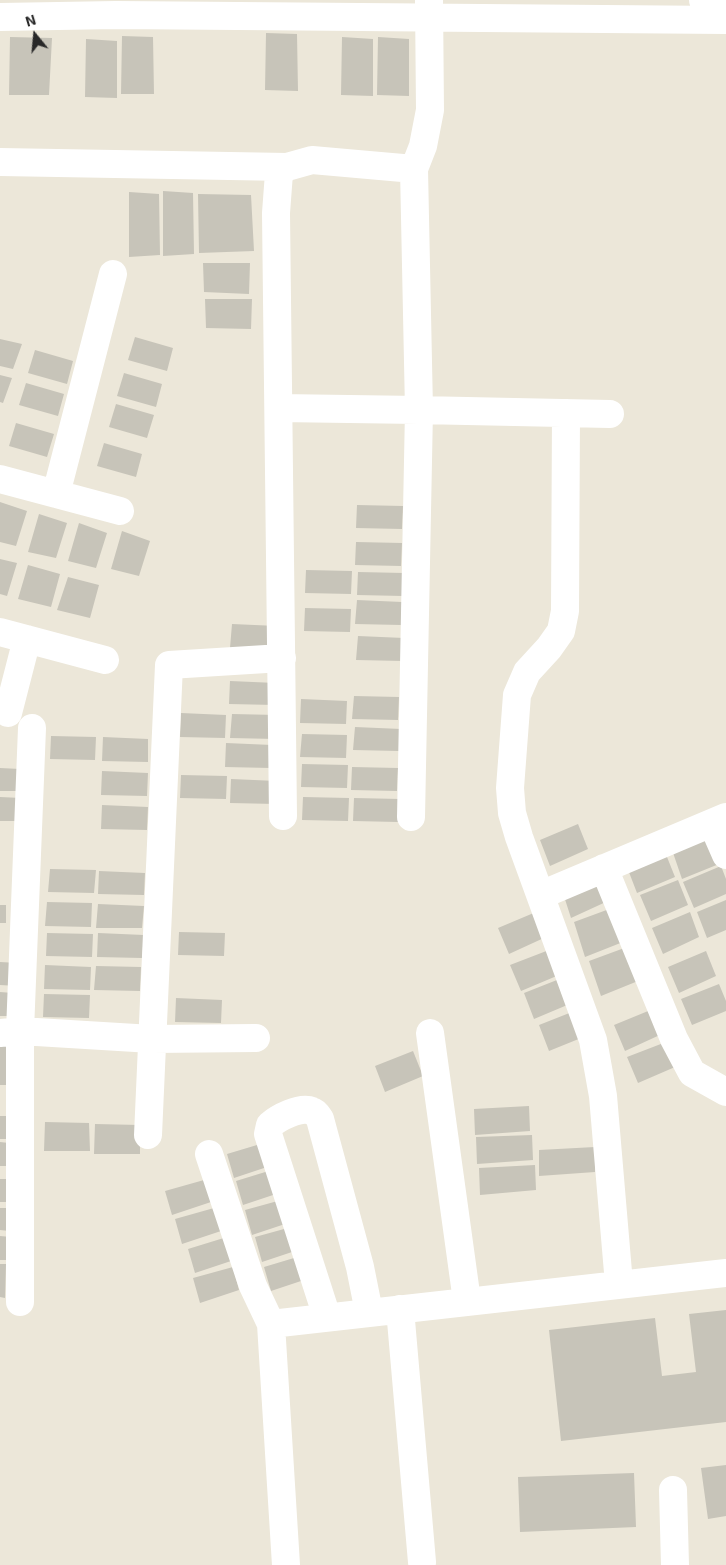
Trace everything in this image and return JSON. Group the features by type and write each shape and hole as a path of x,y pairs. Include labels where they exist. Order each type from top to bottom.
{"street":[{"path":"703,0 726,1"},
{"path":"0,17 126,8 429,8 582,9 726,20"},
{"path":"411,817 419,410 414,168 423,146 430,110 429,8"},
{"path":"0,162 287,167 312,160 414,168"},
{"path":"284,816 276,213 279,173 287,167"},
{"path":"56,494 113,274"},
{"path":"279,408 610,414"},
{"path":"566,413 565,611 561,631 549,648 527,672 517,695 510,788 512,814 519,838 593,1040 603,1096 619,1284"},
{"path":"0,479 120,511"},
{"path":"0,632 105,660"},
{"path":"8,713 27,639"},
{"path":"148,1135 169,665 282,658"},
{"path":"20,1302 10,1032 32,728"},
{"path":"541,895 719,820 726,855"},
{"path":"604,868 674,1040 692,1073 726,1092"},
{"path":"10,1032 152,1039 256,1038"},
{"path":"430,1033 467,1301"},
{"path":"327,1317 268,1134 270,1125 279,1117 306,1109 314,1112 320,1119 360,1267 369,1312"},
{"path":"209,1154 252,1286 270,1324 286,1565"},
{"path":"270,1324 726,1273"},
{"path":"400,1308 422,1562"},
{"path":"673,1490 675,1565"}],"building":[{"path":"266,33 297,34 298,91 265,90"},
{"path":"122,36 153,37 154,94 121,94"},
{"path":"10,37 52,38 49,95 9,95"},
{"path":"342,37 373,39 373,96 341,95"},
{"path":"378,37 409,39 409,96 377,95"},
{"path":"86,39 117,41 117,98 85,97"},
{"path":"163,191 193,193 194,254 163,256"},
{"path":"129,192 159,194 160,255 129,257"},
{"path":"198,194 251,195 254,251 199,253"},
{"path":"203,263 250,263 249,294 204,292"},
{"path":"205,299 252,299 251,329 206,328"},
{"path":"135,337 173,348 167,371 128,360"},
{"path":"0,339 22,344 13,369 0,366"},
{"path":"35,350 73,361 67,384 28,373"},
{"path":"124,373 162,384 156,407 117,396"},
{"path":"0,375 12,378 3,403 0,402"},
{"path":"26,383 64,394 58,416 19,405"},
{"path":"116,404 154,415 147,438 109,427"},
{"path":"16,423 54,434 47,457 9,446"},
{"path":"104,443 142,454 136,477 97,466"},
{"path":"0,502 27,511 16,546 0,542"},
{"path":"357,505 403,506 402,529 356,528"},
{"path":"39,514 67,523 56,558 28,552"},
{"path":"79,523 107,533 96,568 68,561"},
{"path":"122,531 150,541 139,576 111,569"},
{"path":"356,542 402,543 401,566 355,565"},
{"path":"0,559 17,563 7,596 0,594"},
{"path":"28,565 60,574 51,607 18,599"},
{"path":"306,570 352,571 351,594 305,593"},
{"path":"358,572 404,573 403,596 357,595"},
{"path":"68,577 99,585 90,618 57,610"},
{"path":"357,600 402,602 401,625 355,624"},
{"path":"305,608 351,609 350,632 304,631"},
{"path":"232,624 277,626 276,649 230,648"},
{"path":"358,636 404,638 403,661 356,660"},
{"path":"230,681 276,683 275,705 229,704"},
{"path":"354,696 399,697 398,720 352,719"},
{"path":"301,699 347,701 346,724 300,723"},
{"path":"181,713 226,715 225,738 180,737"},
{"path":"232,714 277,715 276,739 230,738"},
{"path":"355,727 401,729 399,751 353,750"},
{"path":"302,734 347,735 346,758 300,757"},
{"path":"51,736 96,737 95,760 50,759"},
{"path":"103,737 148,739 148,762 102,761"},
{"path":"226,743 272,745 271,768 225,767"},
{"path":"302,764 348,765 347,788 301,787"},
{"path":"352,767 398,768 397,791 351,790"},
{"path":"0,768 20,769 19,791 0,791"},
{"path":"102,771 148,773 147,796 101,795"},
{"path":"181,775 227,776 226,799 180,798"},
{"path":"231,779 277,781 276,804 230,803"},
{"path":"0,797 21,798 20,821 0,821"},
{"path":"303,797 349,798 348,821 302,820"},
{"path":"354,798 400,799 398,822 353,821"},
{"path":"102,805 148,807 147,830 101,829"},
{"path":"578,824 588,849 550,866 540,840"},
{"path":"708,830 719,864 682,879 670,844"},
{"path":"665,852 675,877 637,893 627,867"},
{"path":"721,866 726,879 726,894 694,908 683,882"},
{"path":"50,869 96,870 94,893 48,892"},
{"path":"99,871 145,873 144,895 98,894"},
{"path":"600,876 608,901 571,918 562,890"},
{"path":"678,880 688,905 651,921 640,895"},
{"path":"726,900 726,930 707,938 697,912"},
{"path":"47,902 92,903 91,927 45,926"},
{"path":"98,904 144,906 142,928 96,928"},
{"path":"0,905 6,905 6,923 0,923"},
{"path":"612,908 623,942 585,957 574,922"},
{"path":"536,912 546,937 509,954 498,928"},
{"path":"690,912 699,937 663,954 652,928"},
{"path":"179,932 225,933 224,956 178,955"},
{"path":"47,933 93,934 92,957 46,956"},
{"path":"98,933 144,935 142,958 97,957"},
{"path":"627,947 638,981 601,996 589,961"},
{"path":"549,950 559,975 521,991 510,965"},
{"path":"706,951 716,976 679,993 668,967"},
{"path":"0,962 18,963 17,986 0,985"},
{"path":"45,965 91,967 90,990 44,989"},
{"path":"96,966 141,967 140,991 94,990"},
{"path":"562,978 572,1003 534,1019 524,993"},
{"path":"719,984 726,1001 726,1011 692,1025 681,999"},
{"path":"0,992 13,993 11,1016 0,1016"},
{"path":"44,994 90,995 89,1018 43,1017"},
{"path":"176,998 222,1000 221,1023 175,1022"},
{"path":"653,1009 662,1034 625,1051 614,1025"},
{"path":"577,1010 586,1036 549,1051 539,1025"},
{"path":"0,1040 16,1040 14,1085 0,1085"},
{"path":"666,1042 675,1067 638,1083 627,1057"},
{"path":"413,1051 423,1076 385,1092 375,1066"},
{"path":"529,1106 530,1131 475,1135 474,1109"},
{"path":"0,1116 13,1116 12,1139 0,1139"},
{"path":"45,1122 89,1123 90,1151 44,1151"},
{"path":"95,1124 140,1125 140,1154 94,1154"},
{"path":"532,1135 533,1160 477,1164 476,1137"},
{"path":"0,1142 9,1143 8,1166 0,1166"},
{"path":"267,1142 273,1165 234,1178 227,1154"},
{"path":"595,1147 595,1172 539,1176 539,1150"},
{"path":"535,1165 536,1190 480,1195 479,1168"},
{"path":"275,1169 282,1192 243,1205 236,1181"},
{"path":"0,1179 10,1179 8,1202 0,1202"},
{"path":"204,1180 211,1202 172,1215 165,1191"},
{"path":"285,1199 291,1222 252,1235 245,1210"},
{"path":"0,1208 10,1208 10,1231 0,1230"},
{"path":"214,1208 221,1231 182,1244 175,1219"},
{"path":"295,1226 301,1249 262,1262 255,1237"},
{"path":"0,1236 11,1237 10,1260 0,1260"},
{"path":"227,1237 234,1260 195,1273 188,1249"},
{"path":"304,1255 310,1278 271,1291 264,1267"},
{"path":"0,1264 6,1264 5,1298 0,1297"},
{"path":"233,1267 239,1290 200,1303 193,1278"},
{"path":"726,1310 726,1422 561,1441 549,1330 655,1318 662,1376 696,1372 689,1314"},
{"path":"726,1465 726,1516 708,1519 701,1468"},
{"path":"634,1473 636,1527 520,1532 518,1477"}]}
